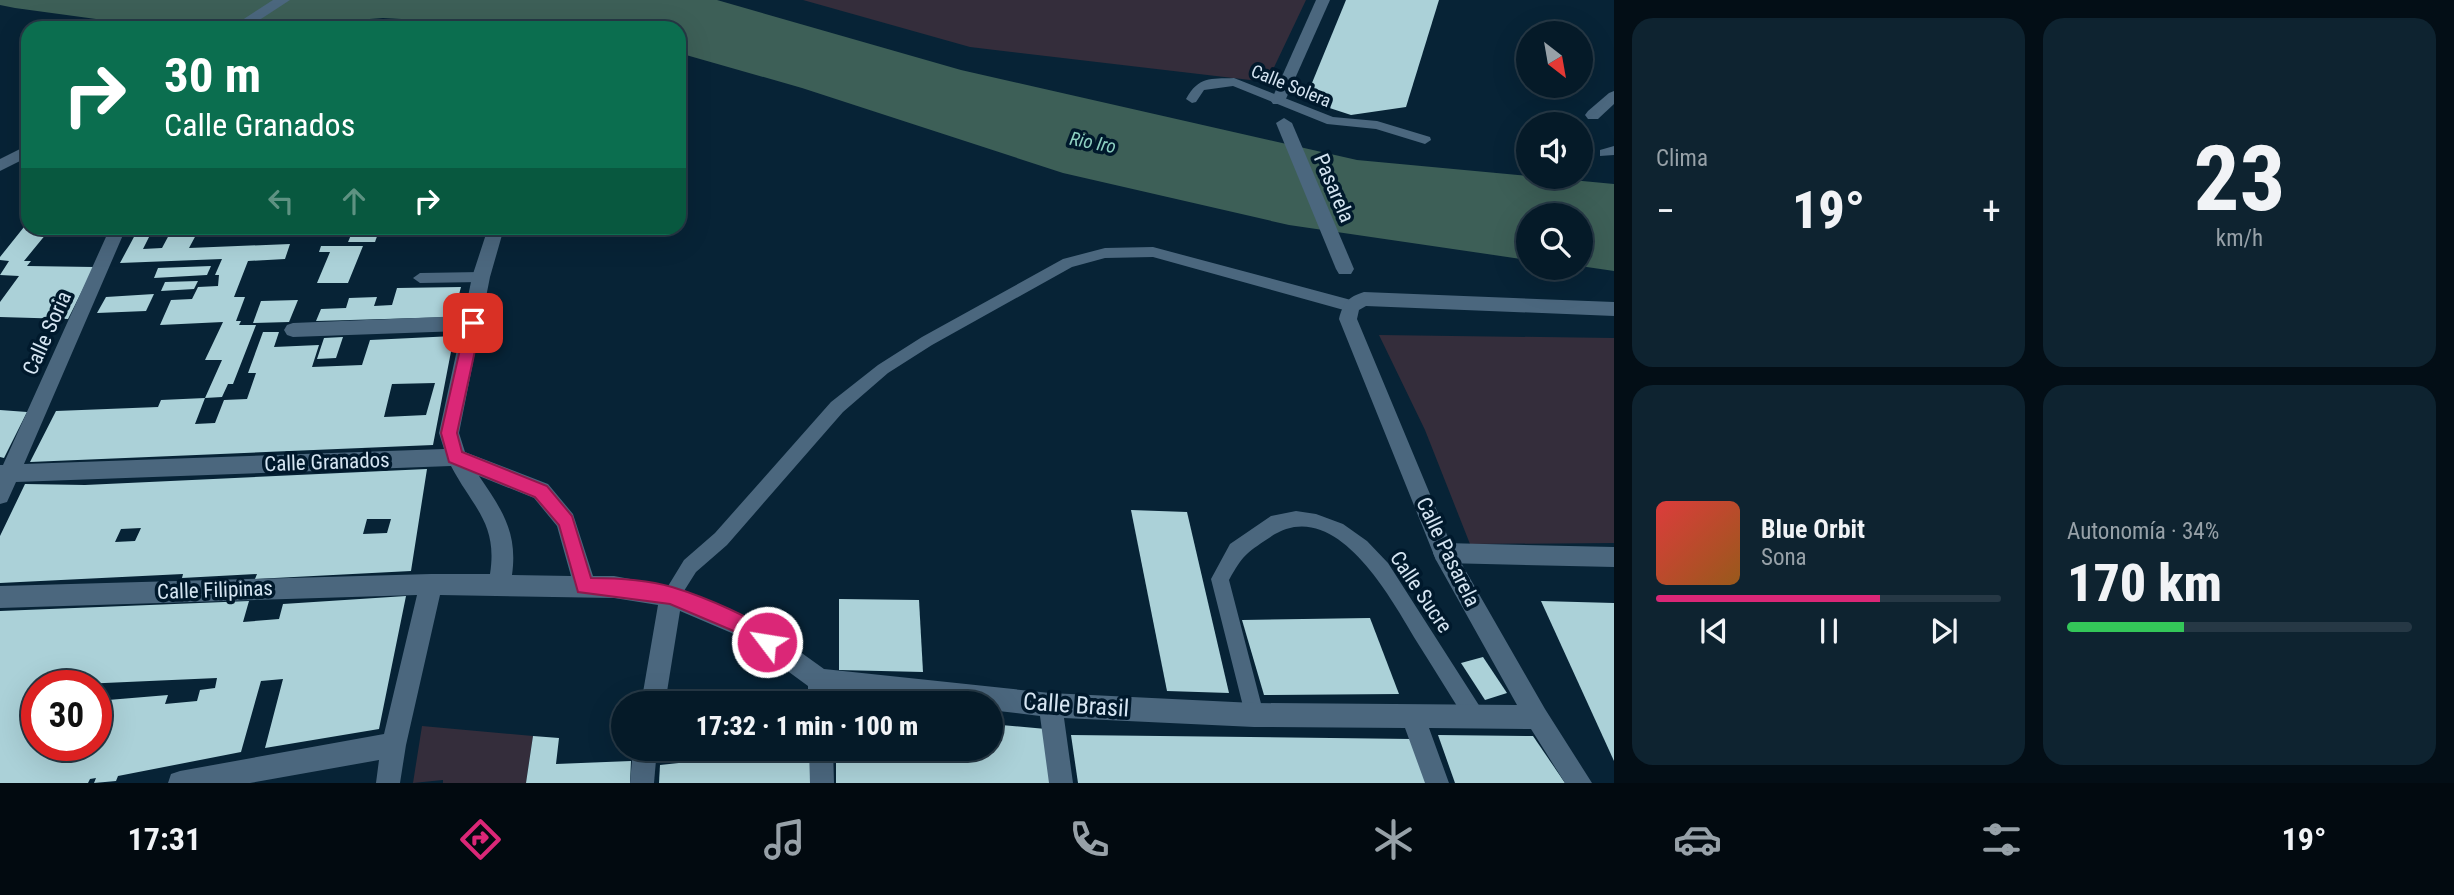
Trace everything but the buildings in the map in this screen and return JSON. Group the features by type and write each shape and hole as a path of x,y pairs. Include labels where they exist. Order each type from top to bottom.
{"street":[{"path":"248,21 283,0"},
{"path":"1278,101 1323,0"},
{"path":"1593,115 1614,96"},
{"name":"Pasarela","path":"1284,123 1345,269"},
{"path":"0,166 21,154"},
{"name":"Calle Soria","path":"0,495 4,474 114,235"},
{"path":"494,235 481,278 449,433 454,457 501,532 503,556 500,585"},
{"path":"1351,306 1364,299 1397,298 1614,309"},
{"name":"Calle Pasarela","path":"1351,306 1348,319 1444,552 1537,717 1580,783"},
{"path":"293,330 473,323"},
{"name":"Calle Granados","path":"4,474 454,457 541,491 566,521 584,586"},
{"path":"1444,552 1614,557"},
{"path":"388,783 394,745 431,584"},
{"name":"Calle Brasil","path":"431,584 614,587 671,596 750,629 819,691"},
{"name":"Calle Filipinas","path":"0,597 431,584"},
{"path":"655,691 671,596"},
{"name":"Calle Brasil","path":"1003,702 1254,715 1537,717"},
{"path":"1049,705 1061,783"},
{"path":"1413,718 1437,783"},
{"path":"180,783 394,745"},
{"path":"642,783 643,761"},
{"path":"821,761 822,783"}],"lane":[{"name":"Calle Solera","path":"1192,99 1199,87 1221,81 1234,82 1331,121 1377,125 1424,140"},
{"path":"671,596 690,566 721,539 837,407 883,369 1068,263 1105,253 1153,252 1351,306"},
{"path":"420,278 481,278"},
{"name":"Calle Sucre","path":"1254,715 1220,579 1236,550 1277,522 1296,519 1316,522 1337,530 1361,547 1382,569 1475,717"}],"shaded area":[{"path":"803,0 1306,0 1267,82 970,47"},
{"path":"1379,335 1614,338 1614,543 1470,544 1425,430"},
{"path":"422,726 533,736 526,783 443,783 443,780 413,783"}],"water":[{"name":"Rio Iro","path":"0,0 717,0 961,70 1357,160 1516,175 1516,189 1593,189 1593,182 1614,184 1614,271 1593,268 1593,203 1516,203 1516,258 1289,225 1063,173 802,88 686,55 686,21 438,21 383,18 342,21 111,21 0,5"}],"route":[{"path":"473,323 449,433 454,457 541,491 566,521 584,586 614,587 671,596 750,629 767,642"}]}
